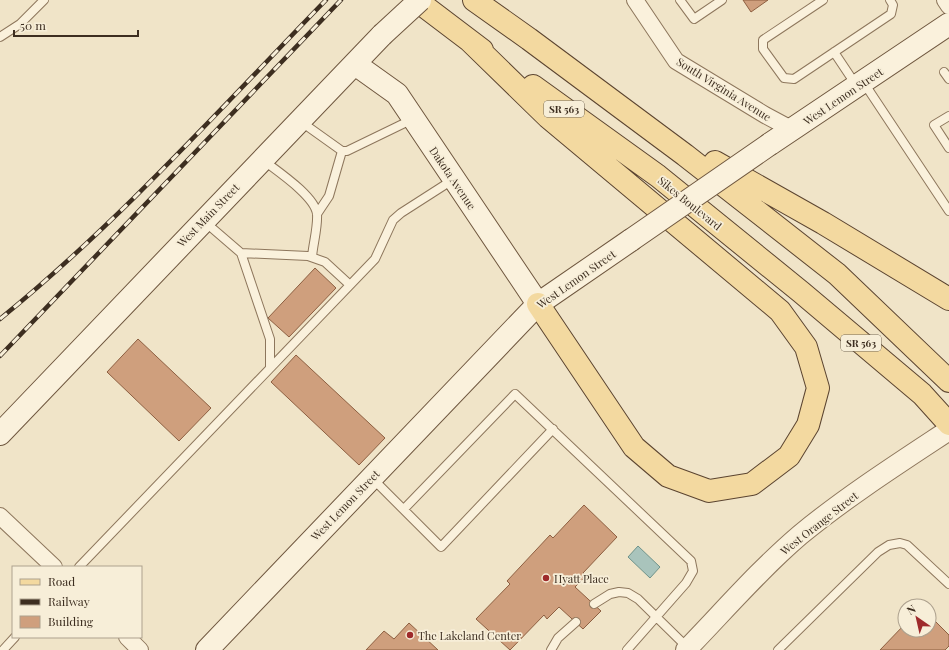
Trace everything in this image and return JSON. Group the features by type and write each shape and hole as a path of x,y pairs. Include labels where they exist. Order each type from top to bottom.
{"main road":[{"name":"Sikes Boulevard","path":"416,0 470,41 664,181 801,292 922,394 949,424"},
{"name":"West Main Street","path":"0,434 203,220 382,35 420,0"},
{"name":"SR 563","path":"474,0 627,112 837,274 949,381"},
{"name":"West Lemon Street","path":"207,650 538,304 770,144 949,24"},
{"path":"470,41 548,117 780,311 806,347 818,388 808,425 789,456 752,484 709,491 668,476 634,447 538,304"},
{"name":"Dakota Avenue","path":"355,64 397,94 538,304"},
{"path":"627,112 823,223 949,299"}],"street":[{"name":"South Virginia Avenue","path":"635,0 676,61 765,115 793,130"},
{"path":"945,0 949,6"},
{"name":"West Orange Street","path":"687,649 775,558 800,535 914,453 949,430"},
{"path":"0,516 53,566"},
{"path":"128,638 140,650"}],"lane":[{"path":"0,37 20,24 44,0"},
{"path":"680,0 694,19 722,0"},
{"path":"818,1 764,40 763,49 784,78 794,80 891,14 893,5 890,0"},
{"path":"834,52 860,84 949,212"},
{"path":"944,72 949,79"},
{"path":"949,116 934,125 949,148"},
{"path":"300,120 342,151 347,151 413,119"},
{"path":"312,257 317,214 329,196 342,151"},
{"path":"262,159 307,196 314,206 317,214"},
{"path":"80,566 375,259 393,220 401,213 454,179"},
{"path":"203,220 241,253 270,339 270,368"},
{"path":"241,253 312,257 325,262 350,285"},
{"path":"404,509 515,394 691,561 693,571 686,583 627,650"},
{"path":"371,477 441,547 553,429"},
{"path":"778,650 868,561 889,545 900,543 907,545 949,584"},
{"path":"594,604 610,594 619,592 628,593 638,599 687,649"},
{"path":"551,650 558,638 576,622"},
{"path":"3,650 14,638"}],"water":[{"path":"638,546 660,567 650,578 628,557"}],"building":[{"path":"743,0 768,0 751,12"},
{"path":"315,268 336,288 289,337 268,318"},
{"path":"138,339 211,408 179,441 107,372"},
{"path":"296,355 385,438 359,465 271,382"},
{"name":"Hyatt Place","path":"584,505 617,537 583,573 586,576 575,587 601,611 583,629 559,607 547,619 544,615 510,650 476,619 510,584 507,581 550,535 553,538"},
{"name":"The Lakeland Center","path":"409,623 438,650 366,650 384,631 394,639"},
{"path":"937,623 949,635 949,646 945,650 880,650 897,632 897,638 937,638"}],"railway":[{"path":"0,319 44,282 127,205 326,0"},
{"path":"0,356 341,0"}],"place":[{"name":"Hyatt Place","path":"546,578"},
{"name":"The Lakeland Center","path":"410,635"}]}
